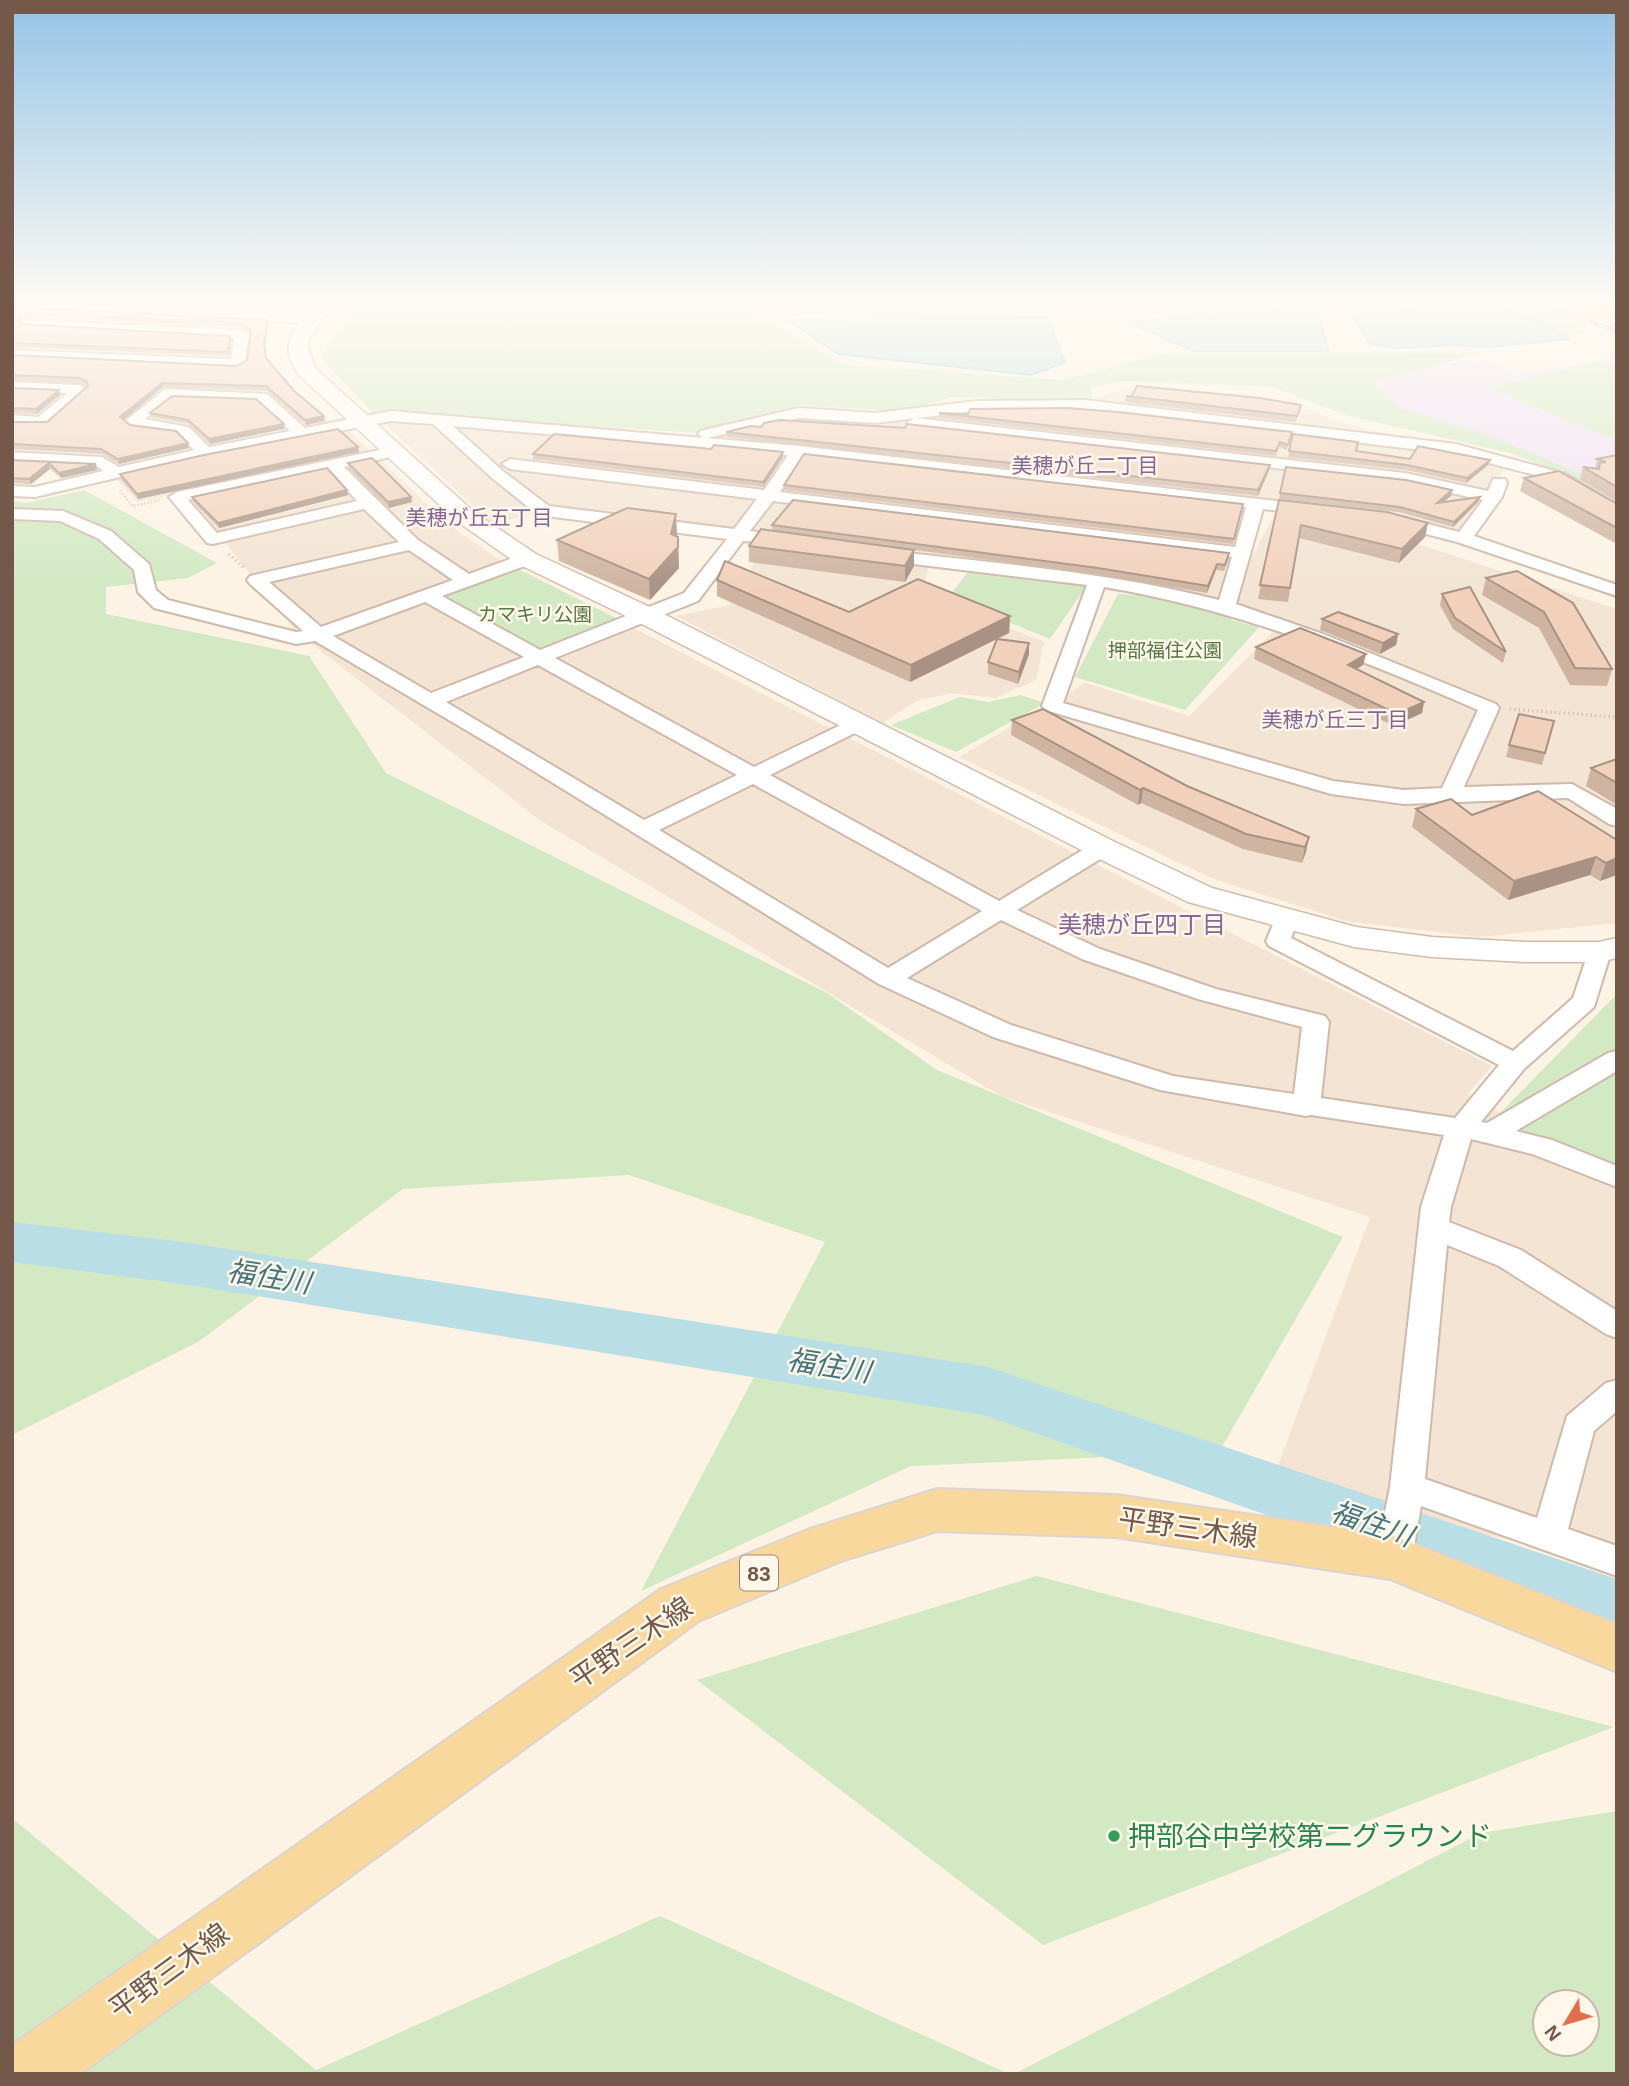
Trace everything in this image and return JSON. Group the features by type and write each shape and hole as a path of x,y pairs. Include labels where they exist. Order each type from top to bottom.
{"main road":[{"name":"平野三木線","path":"26,2074 680,1605 828,1544 937,1510 1116,1516 1394,1558 1617,1648"}],"street":[{"path":"12,420 43,422 71,397"},
{"path":"163,397 132,422 183,430 205,452"},
{"path":"262,397 302,433"},
{"path":"334,397 466,517 527,559 643,614 1102,848 1200,895 1354,937 1432,947 1525,952 1608,950 1585,1001 1515,1063 1460,1130 1436,1208 1407,1487 1394,1558"},
{"path":"875,418 938,410 1019,405 1085,405 1194,456 1256,503 1334,512"},
{"path":"684,439 799,414 875,418 1405,478 1494,497"},
{"path":"12,491 34,492 205,452 391,416 684,439 934,466 1442,447 1560,477 1617,512"},
{"path":"435,418 504,469 544,511 802,543"},
{"path":"504,469 548,428"},
{"path":"934,466 963,428"},
{"path":"430,701 691,597 769,495 799,450"},
{"path":"368,503 213,539 177,497 394,452"},
{"path":"12,457 102,462 110,474"},
{"path":"1463,538 1494,497 1508,462"},
{"path":"333,465 368,503 412,544 466,580"},
{"path":"504,469 769,495 1243,553"},
{"path":"1226,607 1256,503"},
{"path":"12,514 64,516 105,535 143,568 148,592 162,604 296,638 318,635 527,559"},
{"path":"1373,517 1463,538 1617,592"},
{"path":"256,580 412,544"},
{"path":"867,553 1097,582 1160,592 1226,607 1306,634 1489,708 1450,794"},
{"path":"256,580 318,635 888,979 1002,1031 1170,1084 1306,1107 1490,1133 1542,1147 1608,1171 1617,1177"},
{"path":"1097,582 1052,706 1331,787 1404,797 1572,791 1617,818"},
{"path":"426,595 1000,911 1091,954 1207,994 1316,1022 1306,1107"},
{"path":"643,829 858,724"},
{"path":"888,979 1102,848"},
{"path":"1286,920 1278,941 1515,1063"},
{"path":"1490,1133 1617,1059"},
{"path":"1434,1228 1510,1258 1617,1326"},
{"path":"1549,1537 1579,1425 1617,1392"},
{"path":"1407,1487 1617,1561"}],"path":[{"path":"110,474 133,506 177,497"},
{"path":"213,539 256,580"},
{"path":"1489,708 1617,717"}],"shaded area":[{"path":"1101,397 1236,397 1292,403 1346,424 1508,462 1463,538 1256,504 1228,603 1274,515 1369,528 1617,609 1617,923 1479,937 1346,921 1211,878 959,757 1086,683 1189,716 1283,622 1226,607 869,557 929,567 921,593 1044,642 1036,680 996,698 951,693 916,701 883,723 676,616 730,605 766,543 545,511 493,524 382,421 392,419 684,439 799,413 875,418 1019,405 1085,405"},
{"path":"1390,397 1617,397 1617,489 1496,438 1401,408"},
{"path":"346,428 453,528 500,560 1492,1066 1467,1094 1617,1177 1617,1564 1270,1487 1370,1217 1001,1096 541,821 295,631 185,492 137,502 114,477"}],"green space":[{"path":"358,397 950,397 905,412 801,405 698,433 391,412 374,414"},
{"path":"963,397 1092,397 1093,401"},
{"path":"1300,397 1390,397 1401,408 1496,438 1617,489 1617,507 1566,477 1514,454 1345,415"},
{"path":"1512,397 1617,397 1617,441"},
{"path":"84,490 217,563 188,578 106,587 106,614 309,656 386,773 827,993 937,1070 1343,1237 1219,1452 911,1466 641,1591 825,1242 629,1175 403,1189 198,1342 12,1435 12,500 26,503"},
{"name":"カマキリ公園","path":"516,568 618,619 539,652 433,598"},
{"name":"押部福住公園","path":"968,572 1088,584 1050,639 948,598"},
{"name":"押部福住公園","path":"1118,594 1165,597 1234,614 1231,620 1259,627 1185,710 1075,677"},
{"path":"1020,695 1045,703 956,752 891,725 960,697 988,702"},
{"path":"1617,994 1617,1173 1487,1126"},
{"name":"押部谷中学校第二グラウンド","path":"1037,1576 1614,1727 1043,1945 697,1680"},
{"path":"1617,1811 1617,2074 1014,2074 1481,1833"},
{"path":"12,1818 316,2070 660,1916 1009,2074 12,2074"}],"building":[{"path":"12,397 50,397 36,409 12,408"},
{"path":"75,397 144,397 120,417 130,425 176,431 188,443 118,459 101,449 12,444 12,422 47,422"},
{"path":"170,397 256,399 284,424 209,439 188,420 150,413"},
{"path":"279,397 302,397 324,416 305,420"},
{"path":"1138,397 1260,398 1301,405 1297,416"},
{"path":"1067,408 1292,432 1288,445 1280,442 1276,451 939,413 968,414 970,409"},
{"path":"780,420 905,428 907,424 1270,465 1258,490 726,432 751,426 761,427 764,423"},
{"path":"338,429 358,447 137,494 120,474 204,455"},
{"path":"554,434 711,449 714,445 783,452 763,482 533,454"},
{"path":"1293,434 1358,442 1356,451 1410,459 1418,446 1490,460 1467,478 1407,465 1289,451"},
{"path":"804,454 1243,504 1234,539 784,485"},
{"path":"1617,455 1617,487 1583,467 1599,469 1600,463 1606,462 1597,459"},
{"path":"372,458 411,497 388,502 348,463"},
{"path":"12,460 96,464 59,473 49,463 29,479 12,478"},
{"path":"1286,467 1406,480 1452,490 1437,503 1480,497 1454,522 1400,507 1280,493"},
{"path":"327,468 347,490 218,523 192,497"},
{"path":"1559,471 1617,504 1617,528 1524,478"},
{"path":"793,500 1229,553 1225,565 1217,564 1208,586 1098,568 772,525"},
{"path":"1279,500 1387,512 1428,523 1402,549 1301,525 1290,588 1260,585"},
{"path":"627,508 676,514 671,534 678,537 678,547 649,579 557,540"},
{"path":"761,529 914,550 905,566 749,546"},
{"path":"725,561 849,612 918,579 1010,616 911,665 717,580"},
{"path":"1517,571 1573,603 1612,669 1575,668 1544,612 1486,578"},
{"path":"1470,587 1506,652 1455,618 1442,594"},
{"path":"1338,612 1398,634 1383,643 1322,619"},
{"path":"1300,628 1366,654 1348,665 1424,702 1397,714 1256,647"},
{"path":"997,639 1029,643 1019,672 988,662"},
{"path":"1043,709 1187,786 1309,837 1305,847 1246,834 1143,788 1140,790 1012,720"},
{"path":"1519,714 1554,721 1545,753 1509,745"},
{"path":"1617,759 1617,783 1591,768"},
{"path":"1538,791 1617,840 1617,858 1606,863 1596,857 1514,881 1416,809 1451,799 1472,815"}],"waterway":[{"name":"福住川","path":"12,1242 183,1263 988,1391 1617,1609"}],"place":[{"name":"押部谷中学校第二グラウンド","path":"1114,1836"}],"district":[{"name":"美穂が丘二丁目","path":"1085,465"},
{"name":"美穂が丘五丁目","path":"479,517"},
{"name":"美穂が丘三丁目","path":"1335,719"},
{"name":"美穂が丘四丁目","path":"1142,924"}]}
